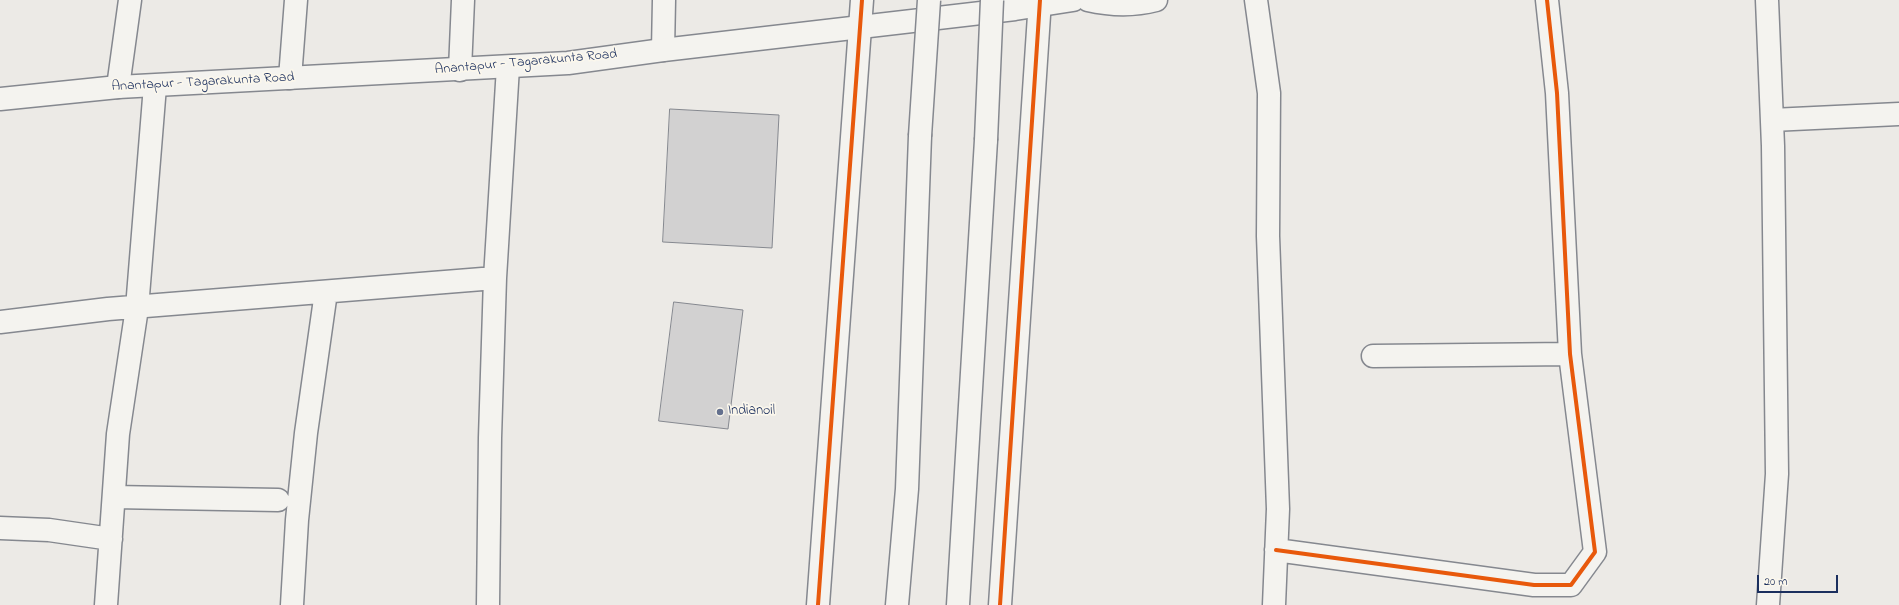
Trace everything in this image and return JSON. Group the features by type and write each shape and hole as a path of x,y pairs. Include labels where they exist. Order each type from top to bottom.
{"main road":[{"path":"118,87 130,0"},
{"path":"290,78 296,0"},
{"path":"460,70 463,0"},
{"path":"663,50 664,0"},
{"path":"818,605 862,0"},
{"path":"897,605 907,489 920,136 930,0"},
{"path":"958,605 986,140 992,0"},
{"name":"Anantapur - Tagarakunta Road","path":"0,99 118,87 460,70 568,63 663,50 859,28 1040,3 1073,0"},
{"path":"1088,0 1107,4 1144,3 1156,0"},
{"path":"1256,0 1269,93 1268,236 1278,509 1274,605"},
{"path":"1276,550 1534,585 1571,585 1595,552 1570,354 1557,94 1547,0"},
{"path":"1767,0 1772,120 1776,303 1776,474 1768,605"},
{"path":"1000,605 1040,3"},
{"path":"488,605 490,438 495,278 508,67"},
{"path":"106,605 112,539 118,434 137,308 155,86"},
{"path":"1772,120 1899,114"},
{"path":"0,322 108,309 137,308 495,278"},
{"path":"292,605 297,520 306,433 326,292"},
{"path":"1373,356 1570,354"},
{"path":"114,497 278,500"},
{"path":"0,528 49,530 112,539"}],"building":[{"path":"670,109 779,115 772,248 663,242"},
{"path":"674,302 743,310 728,429 659,421"}],"cycle path":[{"path":"818,605 862,0"},
{"path":"1000,605 1040,0"},
{"path":"1276,550 1534,585 1571,585 1595,552 1570,354 1557,93 1547,0"}],"place":[{"name":"Indianoil","path":"720,412"}]}
